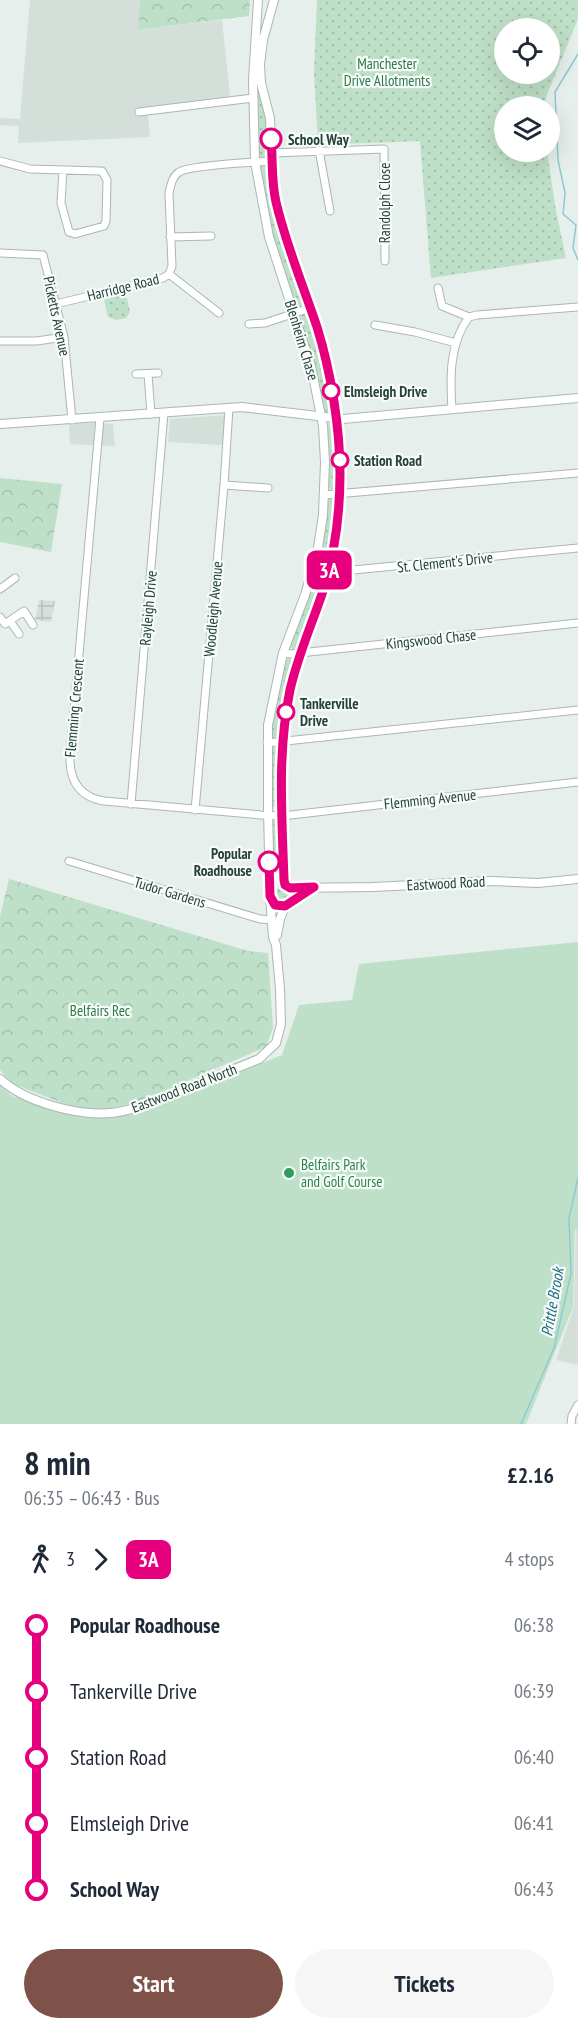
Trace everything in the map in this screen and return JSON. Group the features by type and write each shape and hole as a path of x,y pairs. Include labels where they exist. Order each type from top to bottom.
{"street":[{"name":"Blenheim Chase","path":"258,0 253,98 255,162 269,237 282,281 296,313 311,366 322,417 325,462 320,533 312,574 283,653 272,702 267,743 270,896"},
{"name":"Blenheim Chase","path":"274,0 260,65 261,83 270,118 276,202 324,351 336,418 340,493 336,533 328,574 300,653 288,701 282,742 282,816 287,886"},
{"path":"139,112 253,98"},
{"name":"Randolph Close","path":"272,157 318,150 384,149 385,261"},
{"path":"318,150 330,211"},
{"name":"Harridge Road","path":"56,304 163,278 169,274 172,266 169,193 176,175 187,169 255,162 272,157"},
{"path":"0,161 30,169 99,171 104,173 107,180 104,226 75,234 69,232 61,203 63,170"},
{"path":"171,237 211,236"},
{"name":"Picketts Avenue","path":"0,253 43,255 64,337 72,420"},
{"path":"169,274 219,313"},
{"path":"438,288 442,306 469,317 578,307"},
{"path":"249,324 265,323 310,308"},
{"path":"452,409 451,371 456,343 469,317"},
{"path":"375,325 415,332 456,343"},
{"path":"0,341 38,341 64,337"},
{"path":"136,374 158,373"},
{"path":"148,374 151,414"},
{"path":"0,424 242,407 336,418 578,398"},
{"name":"Woodleigh Avenue","path":"195,810 230,408"},
{"name":"Rayleigh Drive","path":"131,804 164,413"},
{"name":"Flemming Crescent","path":"100,418 69,768 76,786 93,799 195,810 282,816"},
{"path":"324,495 578,473"},
{"path":"224,485 268,488"},
{"name":"St. Clement's Drive","path":"312,574 578,548"},
{"path":"0,589 15,578"},
{"path":"0,617 5,624 24,611 33,625"},
{"path":"10,621 19,634"},
{"name":"Kingswood Chase","path":"283,653 578,623"},
{"path":"267,743 578,710"},
{"name":"Flemming Avenue","path":"282,816 578,782"},
{"name":"Tudor Gardens","path":"69,861 260,919 272,920"},
{"name":"Eastwood Road","path":"287,886 373,887 493,881 538,883 578,879"},
{"path":"277,885 287,886 293,895 278,927 276,945 273,937 270,896 277,885"},
{"path":"270,896 275,905 288,903 314,887"},
{"name":"Eastwood Road North","path":"0,1079 23,1094 65,1109 94,1113 143,1106 259,1059 276,1043 281,1024 276,945"},
{"path":"571,1424 572,1416 578,1405"}],"shaded area":[{"path":"30,0 140,0 139,30 222,20 230,95 223,101 147,109 150,137 18,143 19,126 0,125 0,118 20,119"},
{"path":"225,415 222,445 168,442 170,419"},
{"path":"69,424 113,424 115,446 70,444"},
{"path":"39,600 55,601 51,622 35,620"},
{"path":"576,1229 578,1229 578,1365 556,1360 574,1306"}],"green space":[{"path":"140,0 250,0 249,16 138,30"},
{"name":"Manchester Drive Allotments","path":"317,0 578,0 578,19 560,63 560,18 494,18 494,84 551,84 546,96 494,96 494,162 549,162 566,258 431,278 420,141 318,145 314,72"},
{"path":"259,85 266,116 269,154 262,158 258,155 255,86"},
{"path":"266,165 269,173 272,202 304,302 302,307 297,307 294,301 271,234 259,168"},
{"path":"125,290 130,312 126,318 116,320 108,317 103,296"},
{"path":"302,314 308,314 324,364 329,393 327,412 323,409 314,364 301,319"},
{"path":"330,422 334,424 337,487 332,491 328,485 327,425"},
{"path":"0,478 62,484 51,552 0,542"},
{"path":"329,497 336,499 332,537 326,565 320,570 317,568"},
{"path":"314,578 319,578 322,582 298,649 293,651 289,644"},
{"path":"290,658 293,663 279,737 274,739 272,719 286,659"},
{"path":"272,747 279,749 279,805 270,808"},
{"path":"273,820 280,822 281,853 272,853"},
{"path":"272,856 281,856 282,876 273,876"},
{"name":"Belfairs Rec","path":"9,879 248,951 268,953 273,1028 266,1047 127,1107 83,1111 11,1083 0,1070 0,916"},
{"path":"282,887 288,889 290,895 288,901 282,903 276,901 274,895 276,889"},
{"name":"Belfairs Park and Golf Course","path":"578,942 578,1229 575,1230 573,1307 526,1424 0,1424 0,1086 12,1096 87,1117 134,1114 282,1055 299,1005 352,1000 359,964"}],"waterway":[{"name":"Prittle Brook","path":"578,54 555,92 558,160 565,193 563,214 576,225 573,248 578,260"},
{"name":"Prittle Brook","path":"521,1424 554,1348 571,1274 569,1218 578,1178"}],"bus line":[{"name":"3A","path":"269,862 270,896 275,905 285,906 314,887 290,888 285,885 281,759 290,691 334,550 340,474 338,429 330,379 324,351 276,202 273,188 271,139"}],"place":[{"name":"School Way","path":"271,139"},
{"name":"Elmsleigh Drive","path":"331,391"},
{"name":"Station Road","path":"340,460"},
{"name":"Tankerville Drive","path":"286,712"},
{"name":"Popular Roadhouse","path":"269,862"},
{"name":"Belfairs Park and Golf Course","path":"289,1173"}]}
